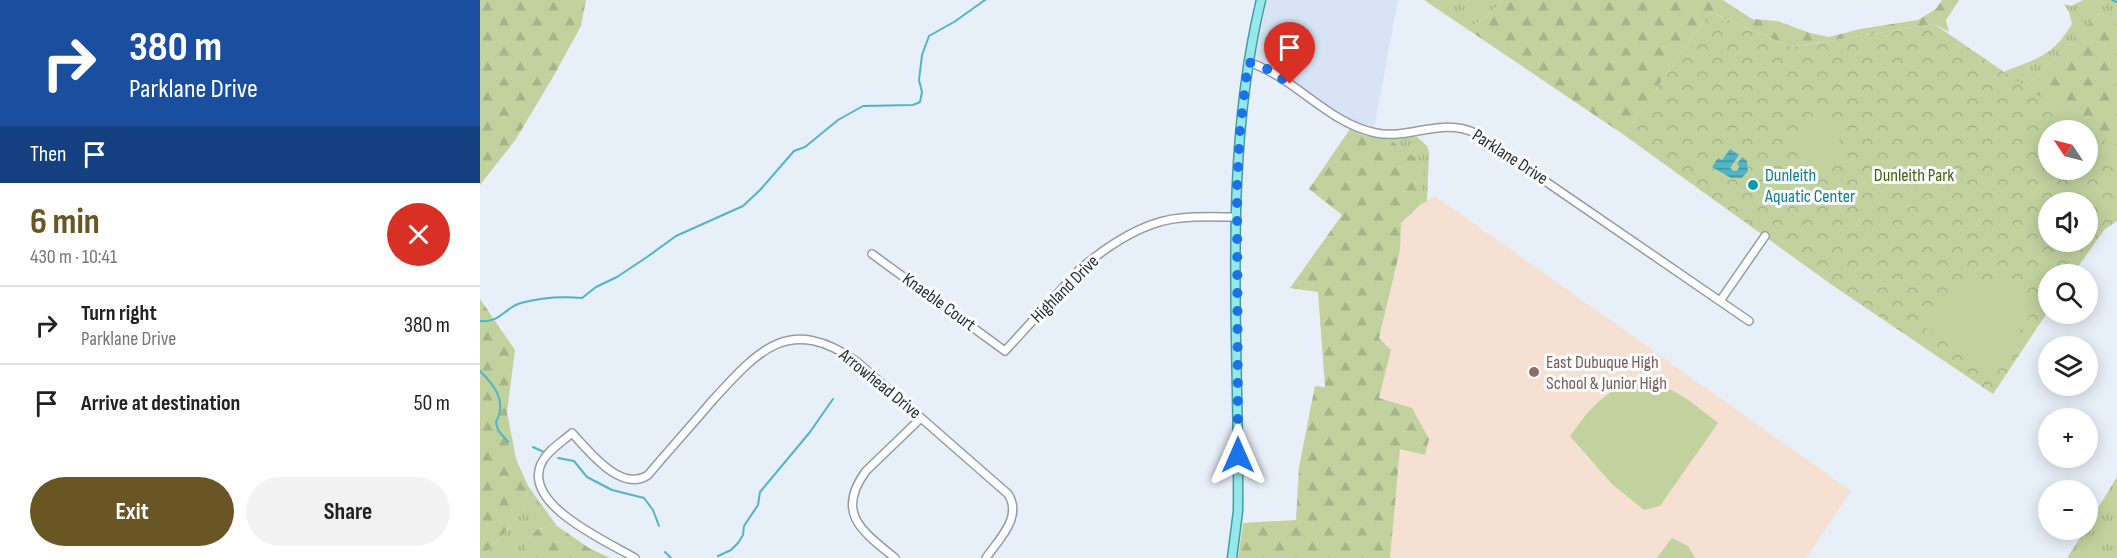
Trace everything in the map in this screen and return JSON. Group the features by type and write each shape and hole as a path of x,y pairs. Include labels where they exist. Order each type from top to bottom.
{"main road":[{"path":"1232,558 1238,503 1236,217 1240,131 1248,62 1261,0"}],"street":[{"name":"Parklane Drive","path":"1248,62 1267,69 1340,118 1365,130 1380,134 1450,126 1475,133 1749,321"},
{"name":"Highland Drive","path":"1005,351 1079,270 1130,234 1157,223 1179,218 1236,217"},
{"path":"1720,302 1764,236"},
{"name":"Knaeble Court","path":"872,254 1005,351"},
{"name":"Arrowhead Drive","path":"635,558 566,518 547,500 538,476 543,461 553,448 572,433 613,472 625,479 641,479 648,475 754,357 780,343 796,340 815,341 834,347 855,361 1008,494 1012,499 1014,511 1012,518 986,558"},
{"path":"895,558 859,526 853,514 852,496 866,471 921,418"}],"shaded area":[{"path":"1267,0 1398,0 1374,129 1362,126 1340,114 1258,60 1255,56"},
{"name":"East Dubuque High School & Junior High","path":"1435,196 1851,491 1806,558 1390,558 1400,449 1412,408 1379,398 1391,350 1379,338 1400,250 1401,222 1420,205"}],"green space":[{"path":"480,0 586,0 581,26 553,77 516,139 480,185"},
{"path":"1424,0 1503,0 1485,18 1467,29"},
{"path":"1503,0 1723,0 1752,19 1777,21 1829,37 1860,29 1918,20 1936,9 1942,0 1959,0 1946,20 1949,32 1934,24 1791,47 1710,12 1624,135 1467,29 1485,18"},
{"path":"2083,0 2117,0 2117,19 2100,13 2018,95 2005,71 2044,55 2058,43 2072,24 2064,4 2071,6"},
{"name":"Dunleith Park","path":"1710,12 1791,47 1934,24 2075,120 2038,120 2038,180 2098,180 2098,136 2117,149 2117,221 2104,230 2098,239 2098,192 2038,192 2038,252 2088,252 2080,264 2038,264 2040,324 1993,394 1832,285 1624,135"},
{"path":"2100,13 2117,19 2117,186 2098,149 2098,120 2038,120 2038,143 2018,95"},
{"path":"1809,115 1842,136 1824,166 1790,146"},
{"path":"1350,129 1363,135 1387,138 1426,165 1420,205 1401,223 1400,250 1379,338 1391,350 1379,398 1412,408 1429,439 1425,455 1400,449 1390,558 1238,558 1243,523 1296,520 1299,467 1315,386 1325,387 1318,292 1290,288 1342,215 1309,189"},
{"path":"1417,137 1427,146 1429,152 1427,201 1420,205 1425,165 1387,138"},
{"path":"1969,277 2000,281 2038,300 1995,370 1985,371 1924,327 1943,299"},
{"path":"480,299 515,350 507,412 516,459 528,486 523,508 500,539 480,558"},
{"path":"1638,381 1662,386 1672,391 1718,423 1660,506 1644,510 1612,484 1570,436 1607,395"},
{"path":"2117,477 2117,558 2067,558 2079,540 2098,540 2098,508"},
{"path":"528,486 557,526 537,529 526,542 523,558 480,558 500,539 523,508"},
{"path":"557,526 589,548 610,558 523,558 526,542 537,529"},
{"path":"1672,538 1688,546 1695,558 1657,558"}],"water":[{"path":"1730,149 1739,155 1730,168 1734,171 1738,170 1737,164 1742,157 1747,161 1748,171 1742,178 1731,178 1712,167 1718,158 1722,160"}],"waterway":[{"path":"480,321 493,320 516,305 529,301 566,297 582,298 676,236 743,206 794,151 805,147 838,120 863,106 913,105 920,102 922,92 919,80 922,55 929,36 985,0"},
{"path":"2112,0 2117,2"},
{"path":"480,371 498,394 500,407 496,422 498,430 508,442"},
{"path":"718,556 731,550 738,543 743,535 744,526 758,505 760,492 810,432 833,399"},
{"path":"533,447 546,453"},
{"path":"558,458 574,461 587,477 612,490 644,498 653,510 659,526"},
{"path":"665,552 671,558"}],"place":[{"name":"Dunleith Aquatic Center","path":"1753,185"},
{"name":"East Dubuque High School & Junior High","path":"1534,372"}],"route":[{"path":"1238,455 1236,217 1238,156 1248,62 1267,69 1290,84"}]}
